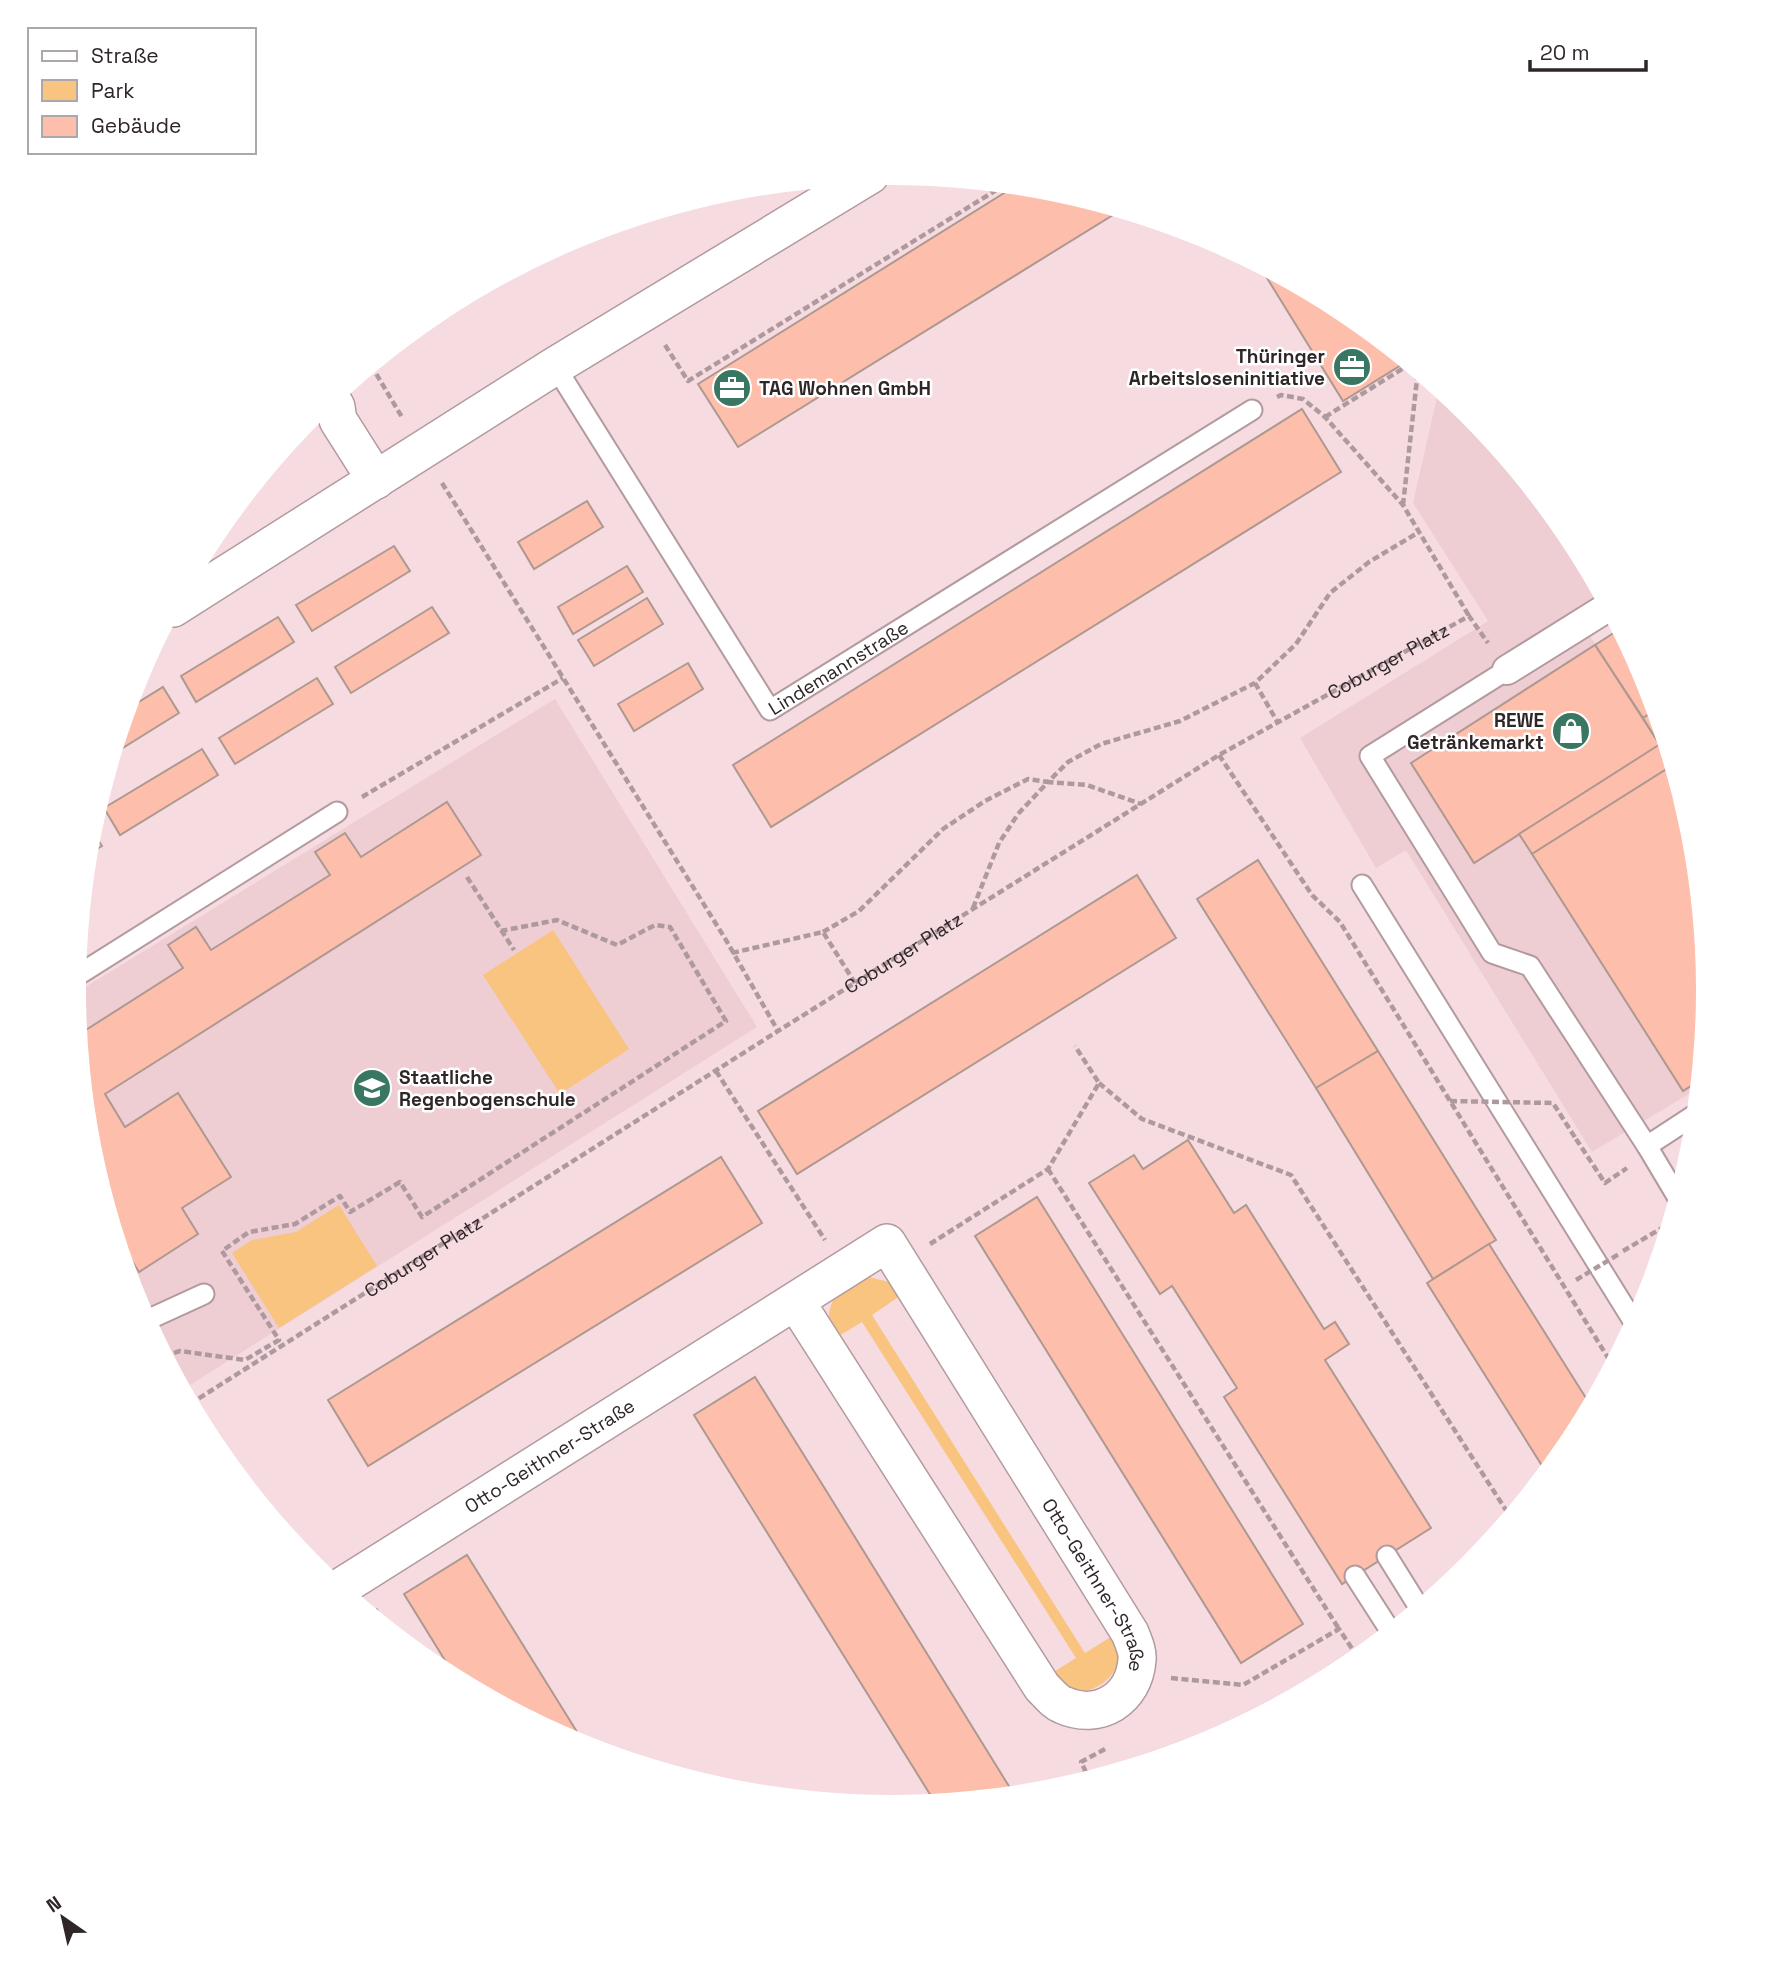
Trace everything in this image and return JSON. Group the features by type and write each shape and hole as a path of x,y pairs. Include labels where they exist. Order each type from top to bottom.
{"street":[{"path":"189,597 555,366 851,187"},
{"path":"336,408 338,420 376,480"},
{"path":"1507,670 1601,612"},
{"name":"Otto-Geithner-Straße","path":"347,1583 844,1270 893,1253 1130,1633 1138,1657 1132,1683 1115,1703 1090,1712 1061,1705 1042,1687 796,1302"}],"lane":[{"name":"Lindemannstraße","path":"555,366 770,710 1252,410"},
{"path":"1507,670 1370,756 1492,953 1530,966 1672,1187"},
{"path":"86,970 337,812"},
{"path":"1362,885 1628,1313"},
{"path":"1647,1146 1685,1121"},
{"path":"155,1316 204,1294"},
{"path":"1387,1556 1415,1601"},
{"path":"1355,1576 1386,1625"}],"path":[{"path":"643,312 688,381 993,192"},
{"path":"1325,417 1402,369"},
{"path":"375,373 733,953 778,1031"},
{"path":"1403,505 1417,381"},
{"path":"1252,410 1281,395 1303,399 1325,417 1403,505 1469,617"},
{"path":"973,909 999,843 1018,814 1068,762 1101,744 1180,721 1255,683 1296,644 1330,593 1369,562 1419,532"},
{"name":"Coburger Platz","path":"198,1399 1219,755 1469,617 1507,670"},
{"path":"337,812 563,678"},
{"path":"1255,683 1278,723"},
{"path":"1219,755 1312,895 1340,922 1607,1357"},
{"path":"733,953 823,932 859,911 943,829 985,801 1028,779 1087,785 1141,804"},
{"path":"467,877 514,950"},
{"path":"172,1353 180,1351 245,1360 279,1340 222,1251 249,1232 296,1224 340,1196 350,1212 400,1182 422,1217 726,1021 670,927 655,925 617,945 557,920 501,931"},
{"path":"823,932 855,983"},
{"path":"1075,1046 1099,1083 1142,1119 1290,1175 1507,1508"},
{"path":"716,1071 844,1270"},
{"path":"893,1253 1048,1169 1099,1083"},
{"path":"1450,1101 1553,1103 1598,1172"},
{"path":"1048,1169 1353,1649"},
{"path":"1564,1287 1660,1230"},
{"path":"1170,1678 1243,1685 1339,1629"},
{"path":"1086,1771 1081,1762 1110,1746"}],"shaded area":[{"path":"1437,399 1496,460 1530,500 1561,543 1595,601 1577,613 1595,644 1613,633 1654,732 1669,782 1681,833 1695,938 1695,1043 1689,1094 1592,1152 1406,850 1376,868 1300,738 1488,621 1413,503"},
{"name":"Staatliche Regenbogenschule","path":"555,699 757,1027 190,1385 147,1299 113,1199 93,1096 87,1043 86,987"}],"green space":[{"path":"553,930 629,1049 560,1094 483,975"},
{"path":"339,1205 377,1266 279,1328 232,1253 252,1240 296,1232"},
{"path":"869,1277 889,1282 900,1296 872,1315 1085,1653 1114,1635 1119,1653 1117,1665 1113,1673 1100,1685 1084,1691 1075,1691 1062,1687 1049,1675 1076,1658 862,1322 834,1339 829,1317 833,1302 842,1290"}],"building":[{"path":"1004,193 1111,216 738,447 698,384"},
{"path":"1268,279 1338,321 1399,366 1343,401"},
{"path":"1302,409 1341,472 771,827 733,765"},
{"path":"587,501 603,527 534,569 518,542"},
{"path":"394,546 410,571 312,631 296,605"},
{"path":"627,566 643,592 573,634 558,607"},
{"path":"647,598 663,624 594,666 578,640"},
{"path":"432,607 449,633 351,693 335,667"},
{"path":"278,617 294,642 196,702 181,676"},
{"path":"1613,634 1648,715 1643,718 1595,645"},
{"path":"1595,645 1658,746 1474,863 1411,763"},
{"path":"688,663 703,689 634,731 618,704"},
{"path":"317,678 333,704 235,764 219,738"},
{"path":"163,687 179,713 123,748 128,732 140,702"},
{"path":"1648,715 1656,739 1643,718"},
{"path":"1658,745 1665,770 1532,854 1519,834"},
{"path":"202,749 218,775 120,835 106,811 107,806"},
{"path":"1665,770 1681,833 1695,938 1695,1043 1690,1086 1683,1091 1532,854"},
{"path":"447,802 481,855 105,1094 125,1127 178,1093 231,1177 182,1208 198,1234 139,1272 128,1249 101,1148 87,1029 183,968 168,945 196,927 211,950 330,875 315,852 345,833 361,857"},
{"path":"1258,860 1378,1051 1316,1088 1197,899"},
{"path":"1137,875 1176,938 797,1174 758,1111"},
{"path":"1378,1051 1496,1240 1433,1279 1316,1088"},
{"path":"1188,1140 1234,1213 1246,1205 1324,1329 1335,1322 1349,1344 1325,1360 1431,1528 1342,1584 1224,1397 1237,1388 1172,1286 1160,1294 1089,1183 1134,1155 1143,1169"},
{"path":"721,1157 762,1223 368,1466 328,1400"},
{"path":"1037,1197 1303,1624 1241,1663 975,1236"},
{"path":"1489,1244 1585,1397 1542,1465 1427,1283"},
{"path":"755,1377 1009,1787 930,1795 694,1415"},
{"path":"467,1555 577,1731 488,1688 445,1661 404,1594"}],"place":[{"name":"Thüringer Arbeitsloseninitiative","path":"1352,367"},
{"name":"TAG Wohnen GmbH","path":"732,388"},
{"name":"REWE Getränkemarkt","path":"1571,731"},
{"name":"Staatliche Regenbogenschule","path":"372,1088"}]}
